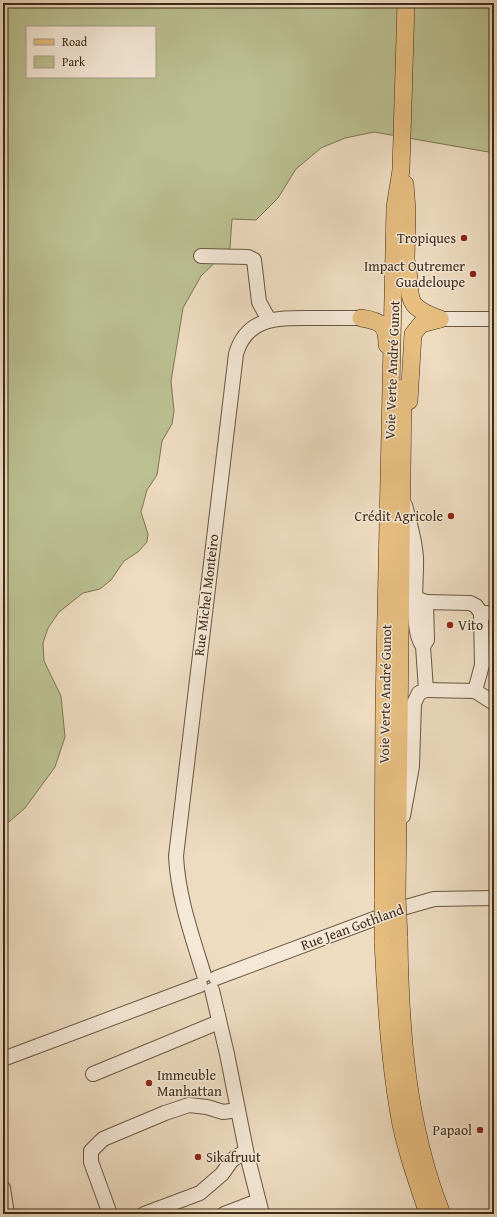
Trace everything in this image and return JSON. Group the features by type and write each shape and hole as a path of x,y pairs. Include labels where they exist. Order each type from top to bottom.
{"main road":[{"name":"Voie Verte André Gunot","path":"406,3 402,170 406,186 407,210 400,264 397,416 384,705 391,939 388,1037 399,1115 410,1159 428,1214"},
{"path":"361,318 379,312 388,304 400,264 409,273 411,299 414,306 424,314 440,319"},
{"path":"361,318 378,322 386,332 386,404 397,416 409,401 413,334 421,324 440,319"},
{"name":"Voie Verte André Gunot","path":"390,899 398,838 402,493 397,416"},
{"name":"Voie Verte André Gunot","path":"391,939 400,1001 408,1080 419,1138 442,1214"}],"street":[{"path":"201,256 248,257 254,260 259,302 269,320"},
{"name":"Rue Michel Monteiro","path":"262,1214 246,1151 219,1022 179,888 176,856 236,354 242,337 250,329 269,320 291,318 361,318"},
{"path":"440,319 494,319"},
{"path":"402,493 414,540 421,600 416,628 419,641 423,646 426,690"},
{"path":"421,600 470,603 488,613 482,665 475,691"},
{"path":"398,838 412,766 414,703 420,693 426,690 475,691 494,703"},
{"name":"Rue Jean Gothland","path":"3,1059 406,907 434,900 494,898"},
{"path":"93,1074 219,1022"},
{"path":"110,1214 91,1162 91,1151 103,1139 165,1113 189,1105 207,1107 223,1112 238,1110"},
{"path":"144,1214 200,1193 222,1174 232,1160 246,1151"},
{"path":"3,1188 7,1214"},
{"path":"224,1214 245,1211 258,1200"}],"green space":[{"path":"3,3 494,3 494,153 374,132 345,138 321,148 296,169 278,198 256,220 232,219 230,248 201,276 183,308 171,381 174,411 172,424 162,441 157,475 147,490 141,512 148,534 147,542 138,552 124,561 111,580 100,589 83,593 59,612 48,628 43,643 44,661 61,696 65,737 55,767 25,808 3,827"}],"place":[{"name":"Tropiques","path":"464,238"},
{"name":"Impact Outremer Guadeloupe","path":"473,274"},
{"name":"Crédit Agricole","path":"451,516"},
{"name":"Vito","path":"450,625"},
{"name":"Immeuble Manhattan","path":"149,1083"},
{"name":"Papaol","path":"480,1130"},
{"name":"Sikafruut","path":"198,1157"}]}
